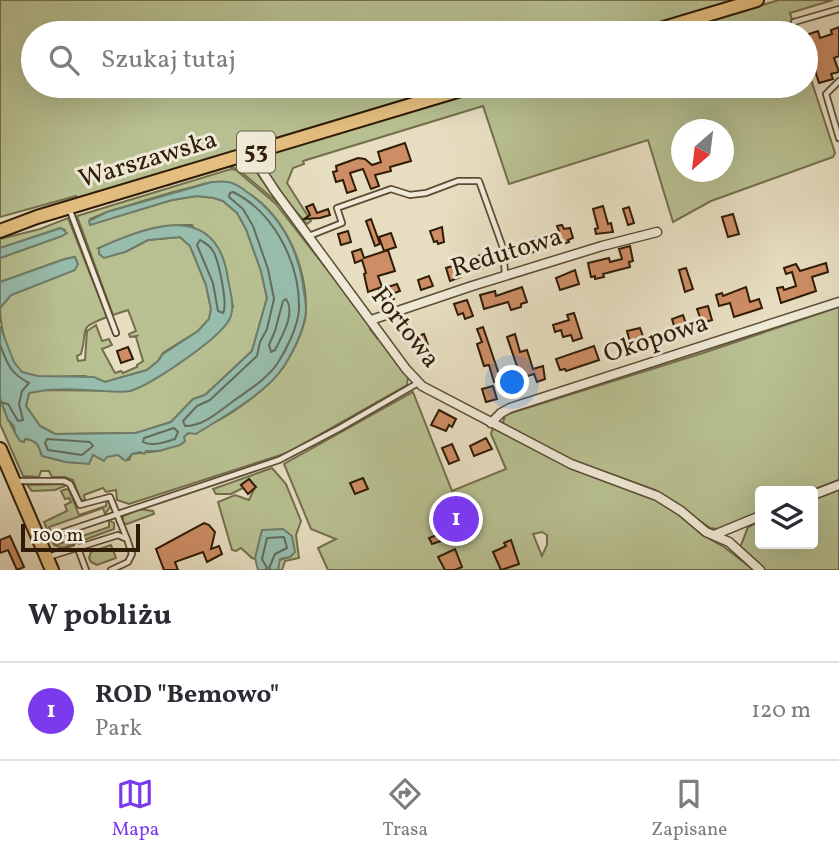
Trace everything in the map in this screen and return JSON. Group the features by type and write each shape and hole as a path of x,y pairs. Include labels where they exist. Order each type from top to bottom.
{"main road":[{"path":"687,21 757,0"},
{"name":"Warszawska","path":"0,224 69,208 434,98"},
{"name":"Warszawska","path":"0,231 37,217"},
{"path":"0,449 52,570"}],"street":[{"name":"Fortowa","path":"250,153 275,191 418,383 586,471 646,491 669,503 698,527 729,542 760,570"},
{"name":"Redutowa","path":"371,320 505,275 657,232"},
{"name":"Okopowa","path":"491,423 510,408 839,302"},
{"path":"818,493 839,485"},
{"path":"714,535 755,518"}],"lane":[{"path":"797,21 839,9"},
{"path":"839,81 825,94 839,138"},
{"path":"309,236 342,223 337,208 391,189 410,195 426,193 458,181 479,181 503,248 505,275"},
{"path":"69,208 116,332"},
{"path":"55,535 279,460 418,383"},
{"path":"14,481 64,481 70,484 80,505 110,497 132,550 131,558 124,565 111,570"},
{"path":"47,557 114,534 127,539"},
{"path":"77,546 86,570"}],"shaded area":[{"path":"0,0 735,0 666,21 21,21 21,98 413,98 78,199 76,196 0,217"},
{"path":"779,0 833,0 790,13 792,21 709,21"},
{"path":"456,98 817,98 835,153 833,157 711,201 673,222 648,140 509,184 483,106 303,161 304,164 293,168 287,183 311,221 307,224 291,206 262,162 266,155"},
{"path":"243,163 253,167 278,203 239,170 229,166"},
{"path":"231,169 236,170 276,204 372,327 370,329 408,377 407,385 287,453 129,504 117,500 116,490 106,492 103,488 84,495 85,500 81,501 73,480 52,477 49,471 41,471 39,477 23,476 0,424 0,398 20,441 25,439 35,442 42,456 66,462 89,463 93,455 118,455 129,460 132,454 159,451 183,443 183,437 187,434 225,417 243,405 283,368 295,347 306,309 305,289 293,247 269,210 253,196 235,187 215,182 90,219 91,224 172,200 197,196 223,201 237,213 246,229 261,271 267,298 252,351 205,395 193,399 171,422 136,433 55,434 40,426 26,406 29,393 43,390 131,391 233,307 230,295 192,225 144,230 99,248 125,252 148,240 180,237 190,246 206,285 211,309 209,319 198,331 163,353 147,370 105,382 84,376 31,375 18,369 13,362 3,333 0,308 11,295 74,270 75,257 0,282 0,258 62,236 65,230 60,228 0,248 0,239 40,229 68,218 107,317 91,324 85,330 78,361 85,360 87,331 96,325 102,341 109,339 112,345 102,349 115,373 123,373 137,367 143,361 137,336 130,337 129,334 136,331 128,310 113,315 77,216"},
{"path":"839,307 839,480 818,488 755,486 755,514 718,529 710,528 655,490 574,461 510,430 503,423 505,415"},
{"path":"413,392 452,491 506,469 491,434 495,429 569,466 642,492 678,512 701,534 724,547 754,570 328,570 318,548 336,539 311,529 284,464","holes":["542,532 547,535 547,545 542,556 533,534"]},
{"path":"272,468 286,484 301,521 296,535 299,558 285,561 282,570 278,570 279,560 290,557 283,530 262,530 262,561 252,558 241,548 232,550 218,502 235,495 249,500 255,487 249,479 241,485 243,488 231,494 216,494 213,489"},
{"path":"27,485 67,485 55,490 32,491"},
{"path":"839,489 839,570 765,570 740,548 748,527 755,524 755,549 818,549 818,497"},
{"path":"69,490 79,515 106,506 107,500 110,507 105,514 103,508 49,527 56,545 109,527 109,520 114,523 114,529 62,548 54,545 44,522 67,511 65,505 71,502 69,498 65,499 61,491"},
{"path":"139,509 153,511 154,514 123,523 123,516"},
{"path":"111,545 116,558 97,565 91,562 91,552"}],"water":[{"path":"212,182 233,183 243,189 268,210 291,244 300,271 306,311 298,340 284,366 256,395 196,434 188,433 180,445 159,451 146,451 144,454 132,454 126,461 118,455 107,457 104,461 93,455 89,464 42,456 35,442 25,439 24,442 20,441 0,398 0,326 14,362 22,372 38,376 94,377 105,382 147,370 163,354 198,331 209,319 211,309 206,285 190,246 180,237 148,240 125,252 104,258 99,254 99,248 118,239 159,227 178,225 196,228 210,238 221,254 231,295 231,315 223,328 199,349 153,380 130,391 57,389 29,393 26,406 40,426 55,434 136,433 171,422 193,399 205,395 252,351 267,298 261,271 246,229 237,213 223,201 197,196 172,200 90,225 89,221 107,212"},
{"path":"61,228 67,233 0,258 0,248"},
{"path":"75,257 78,264 75,270 11,295 0,308 0,282"},
{"path":"283,529 292,536 295,552 290,557 280,559 278,570 258,570 255,558 262,530"}],"building":[{"path":"839,27 839,56 834,58 839,72 831,74 833,79 819,83 818,31 820,38 832,34 831,30"},
{"path":"405,143 411,161 375,175 379,186 371,189 363,169 350,173 356,190 347,193 343,180 336,182 333,172 337,171 336,166 358,158 365,159 372,165 381,162 378,152"},
{"path":"313,204 317,213 328,209 330,215 304,219 310,215 306,207"},
{"path":"603,206 613,232 596,234 595,229 598,228 593,209"},
{"path":"629,207 634,223 628,225 623,209"},
{"path":"733,214 739,234 728,237 722,217"},
{"path":"371,219 380,244 375,246 366,221"},
{"path":"562,225 564,229 570,228 573,238 568,240 569,242 563,244 562,241 515,259 512,248 523,244 524,248 536,244 534,238 559,231 557,226"},
{"path":"442,227 444,242 438,244 437,241 434,242 430,231"},
{"path":"348,231 351,242 341,245 338,234"},
{"path":"391,233 396,247 384,251 379,237"},
{"path":"630,246 633,261 629,262 630,267 603,274 604,277 591,277 588,263 609,258 610,262 622,259 619,249"},
{"path":"361,249 364,258 388,250 395,271 378,276 382,287 368,292 362,260 355,263 352,252"},
{"path":"483,254 487,267 477,270 473,258"},
{"path":"826,263 828,272 812,277 816,291 781,303 777,288 783,287 784,290 796,286 792,272 786,274 784,268 796,264 800,271"},
{"path":"456,265 461,277 450,281 446,268"},
{"path":"686,268 693,289 685,292 679,270"},
{"path":"575,270 579,284 560,290 556,278"},
{"path":"429,276 433,286 421,290 418,280"},
{"path":"397,284 400,291 392,294 394,299 383,303 379,290"},
{"path":"522,287 527,302 521,304 521,307 511,310 508,302 484,309 480,295 495,291 496,296"},
{"path":"746,287 750,302 759,299 762,308 734,317 730,303 719,306 716,295 722,293 723,296"},
{"path":"467,300 473,316 465,319 463,313 458,315 454,304"},
{"path":"708,306 712,320 702,323 697,309"},
{"path":"574,313 582,338 573,341 571,335 563,337 561,330 555,332 553,325 569,320 567,315"},
{"path":"683,315 687,327 676,332 672,319"},
{"path":"483,327 501,380 494,382 489,365 484,366 477,344 482,342 477,329"},
{"path":"640,328 645,342 631,346 627,331"},
{"path":"424,334 428,345 416,350 412,338"},
{"path":"515,334 520,352 527,350 533,369 543,366 545,379 537,382 534,374 521,378 507,337"},
{"path":"594,346 599,360 566,371 560,370 556,359"},
{"path":"128,347 133,359 121,363 117,351"},
{"path":"516,379 519,388 509,392 506,382"},
{"path":"493,386 497,399 486,402 482,389"},
{"path":"439,410 456,419 446,431 431,425"},
{"path":"486,438 492,449 474,456 470,446"},
{"path":"452,444 459,460 449,464 442,448"},
{"path":"363,478 368,489 355,494 350,483"},
{"path":"249,479 256,487 248,494 241,485"},
{"path":"204,523 215,532 211,549 219,546 222,554 207,562 203,552 175,562 178,570 164,570 156,549"},
{"path":"447,531 450,538 432,544 429,538"},
{"path":"10,536 24,567 17,570 8,550 0,553 0,540"},
{"path":"511,540 519,564 501,570 493,552 506,546 504,543"},
{"path":"455,549 462,567 445,570 438,557"}],"place":[{"name":"ROD \"Bemowo\"","path":"456,519"}]}
